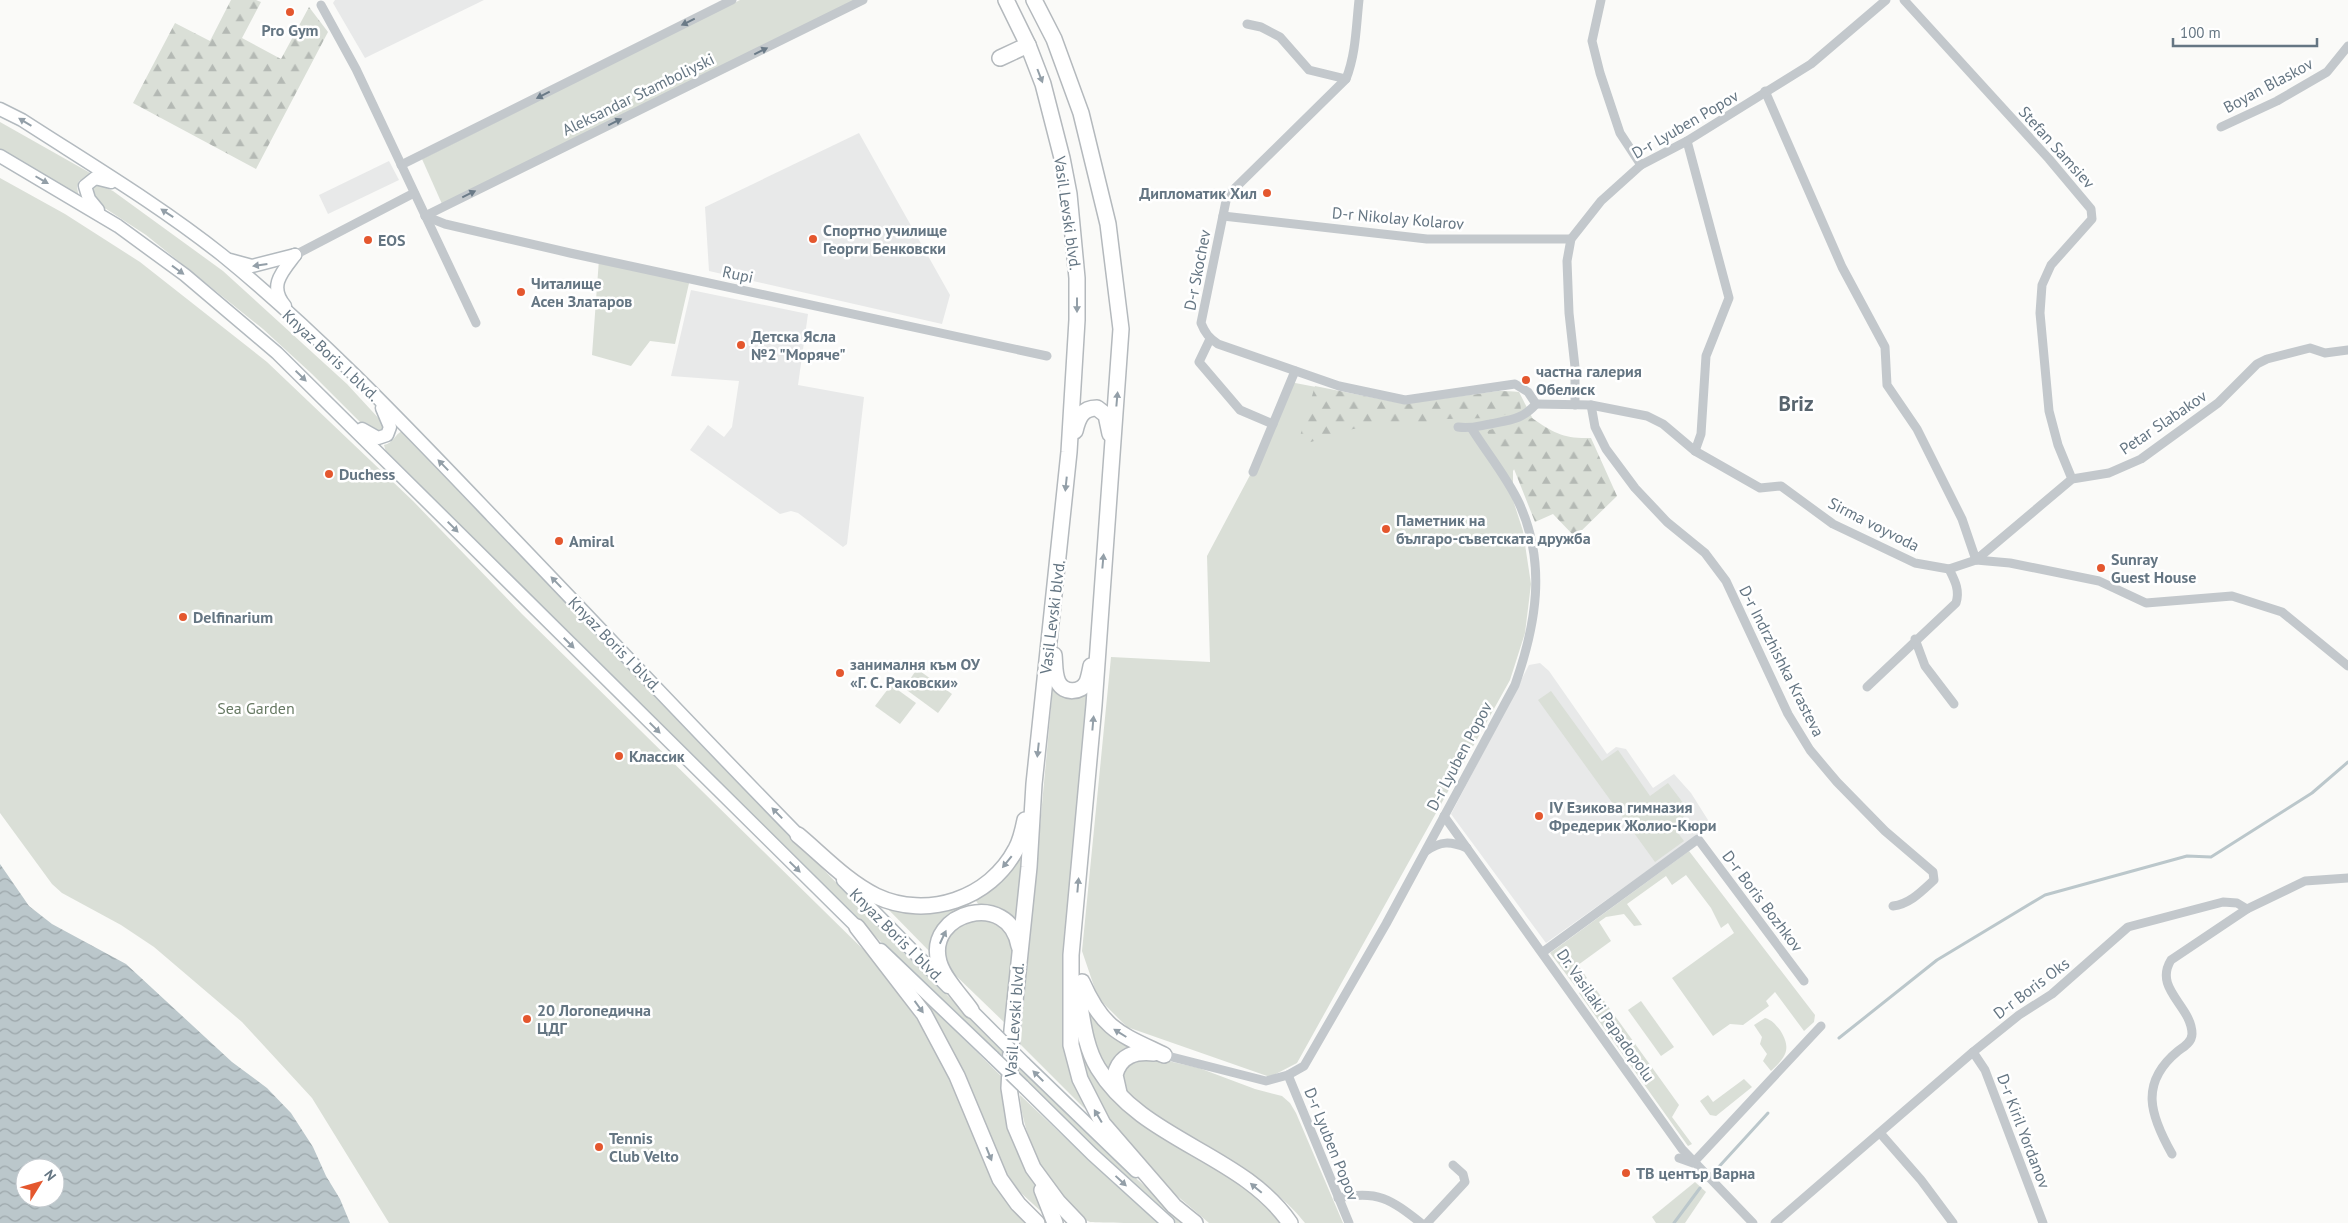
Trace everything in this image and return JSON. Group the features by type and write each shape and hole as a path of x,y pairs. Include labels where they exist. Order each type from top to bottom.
{"highway":[{"name":"Vasil Levski blvd.","path":"1006,0 1028,45 1043,84 1069,194 1077,278 1077,320 1069,452 1034,784 1012,1030 1009,1088 1015,1126 1033,1168 1058,1202 1078,1223"},
{"name":"Vasil Levski blvd.","path":"1034,0 1058,37 1081,113 1100,186 1114,261 1121,329 1094,705 1071,955 1070,1033 1080,1079 1093,1107 1106,1128 1174,1206"},
{"path":"1000,58 1028,45"},
{"path":"1069,452 1079,416 1090,408 1097,408 1106,415 1112,448"},
{"path":"1051,628 1057,679 1063,688 1069,691 1080,689 1087,682 1098,633"},
{"path":"798,835 855,883 876,896 910,906 930,906 947,903 962,899 982,887 1012,857 1020,838 1034,784"},
{"path":"971,1010 944,972 939,961 941,939 948,928 964,915 975,912 991,913 1011,927 1017,937 1020,949"},
{"path":"857,927 924,1014 957,1076 1000,1179 1018,1204 1037,1223"},
{"path":"1073,934 1082,981 1099,1015 1122,1035 1164,1055"},
{"path":"1071,955 1089,1047 1098,1068 1121,1097 1147,1118 1237,1173 1274,1204 1290,1223"},
{"path":"1121,1097 1115,1076 1124,1059 1140,1052 1164,1055"},
{"path":"1033,1168 1055,1223"},
{"name":"Knyaz Boris I blvd.","path":"1174,1206 1194,1223"}],"main road":[{"name":"Knyaz Boris I blvd.","path":"0,109 22,120 171,216 225,258 297,322 375,395 798,835 971,1010 1174,1206"},
{"name":"Knyaz Boris I blvd.","path":"0,156 118,226 185,275 277,353 347,420 857,927 1105,1166 1168,1223"},
{"path":"118,226 89,200 85,189 88,182 95,178 104,179 140,196"},
{"path":"225,258 252,266 294,256"},
{"path":"294,256 278,277 276,289 282,303 297,322"},
{"path":"347,420 373,436 384,438 390,427 389,422 375,395"}],"street":[{"path":"402,165 732,0"},
{"name":"Aleksandar Stamboliyski","path":"425,216 864,0"},
{"path":"1247,24 1261,27 1280,37 1309,70 1346,79 1356,39 1359,0"},
{"path":"1601,0 1592,41 1620,133 1641,165"},
{"name":"D-r Lyuben Popov","path":"1575,405 1575,367 1569,313 1567,261 1571,239 1601,201 1641,165 1687,141 1811,64 1886,0"},
{"name":"Stefan Samsiev","path":"1904,0 2050,160 2091,209 2092,219 2086,228 2051,265 2042,285 2040,304 2049,411 2058,445 2072,479"},
{"path":"320,5 356,69 476,324"},
{"name":"Boyan Blaskov","path":"2221,127 2278,101 2327,72 2348,46"},
{"name":"D-r Skochev","path":"1210,339 1202,323 1227,196 1346,79"},
{"path":"1765,91 1842,267 1885,347 1887,385 1925,446 1962,518 1976,560 2072,479"},
{"path":"1687,141 1729,298 1706,356 1702,434 1695,451"},
{"path":"294,256 414,193"},
{"name":"Rupi","path":"425,216 445,224 570,253 1047,356"},
{"name":"D-r Nikolay Kolarov","path":"1223,216 1427,239 1571,239"},
{"path":"1273,424 1240,410 1199,362 1210,339 1218,344 1339,386 1405,400 1515,384 1528,392 1536,404 1528,413 1512,421 1472,429 1458,427"},
{"name":"Petar Slabakov","path":"2072,479 2109,473 2141,459 2218,403 2252,369 2267,359 2310,348 2325,352 2348,350"},
{"path":"1253,472 1296,370"},
{"name":"Sirma voyvoda","path":"1536,404 1591,405 1620,409 1654,419 1695,451 1760,488 1781,486 1833,524 1915,563 1950,569 1976,560 2010,563 2099,581 2146,602 2232,596 2282,612 2348,666"},
{"name":"D-r Indrzhishka Krasteva","path":"1591,405 1595,427 1602,442 1635,488 1667,522 1706,553 1726,581 1788,714 1810,750 1837,782 1885,831 1933,872 1934,880 1917,895 1902,905 1893,906"},
{"name":"D-r Lyuben Popov","path":"1164,1055 1266,1081 1288,1076 1304,1066 1366,960 1515,685 1532,630 1537,596 1534,555 1527,523 1506,481 1472,429"},
{"path":"1867,687 1915,639 1956,602 1957,586 1950,569"},
{"path":"1915,639 1925,666 1954,704"},
{"name":"Dr. Vasilaki Papadopolu","path":"1444,816 1543,952 1589,1021 1693,1163 1753,1223"},
{"name":"D-r Boris Bozhkov","path":"1543,952 1698,839 1804,981"},
{"path":"1424,853 1437,844 1456,843 1468,848"},
{"path":"2172,1154 2156,1126 2153,1112 2152,1086 2164,1063 2189,1043 2192,1034 2187,1017 2166,982 2165,970 2171,960 2247,909 2305,881 2348,878"},
{"name":"D-r Boris Oks","path":"1775,1223 1974,1052 2019,1015 2052,994 2128,927 2223,902 2237,903 2247,909"},
{"path":"1679,1158 1693,1163 1821,1026"},
{"name":"D-r Kiril Yordanov","path":"1974,1052 1985,1070 2043,1223"},
{"name":"D-r Lyuben Popov","path":"1288,1076 1349,1223"},
{"path":"1880,1133 1921,1180 1953,1223"},
{"path":"1427,1223 1465,1182 1463,1174 1453,1165"},
{"path":"1338,1198 1360,1194 1390,1200 1421,1223"}],"shaded area":[{"path":"335,0 484,0 365,58 333,3"},
{"name":"Спортно училище Георги Бенковски","path":"859,133 950,295 942,324 709,271 705,207"},
{"path":"389,161 399,180 328,214 319,195"},
{"path":"691,290 808,314 798,385 864,397 847,544 843,547 798,513 791,511 780,514 690,450 708,425 724,437 732,427 739,381 671,376"},
{"path":"1540,663 1549,671 1607,754 1616,747 1626,749 1653,788 1674,774 1691,793 1708,820 1707,828 1546,943 1451,814 1529,665"}],"green space":[{"path":"231,0 256,0 261,2 242,38 281,59 309,7 328,32 256,169 133,103 175,23 210,41"},
{"path":"740,0 856,0 442,204 422,159"},
{"path":"0,122 92,174 79,181 77,187 79,198 0,151"},
{"name":"Sea Garden","path":"0,178 65,214 140,262 267,362 413,501 522,614 877,963 925,1031 956,1090 998,1188 1007,1202 1028,1223 389,1223 312,1098 242,1022 154,947 121,925 62,893 52,884 0,813"},
{"path":"95,186 102,186 113,191 223,271 347,384 383,423 381,432 369,431 312,374 263,329 146,235 94,201 91,190"},
{"path":"599,259 690,279 675,344 650,341 631,366 592,355"},
{"path":"1290,382 1404,404 1500,391 1519,392 1538,429 1513,471 1513,500 1523,531 1531,584 1525,633 1510,680 1297,1063 1270,1077 1127,1027 1098,998 1082,951 1111,657 1210,662 1207,556 1257,462"},
{"path":"1315,386 1404,404 1500,391 1519,392 1521,410 1492,418 1446,419 1406,425 1377,424 1344,431 1311,442 1298,443"},
{"path":"1532,418 1546,428 1560,434 1591,438 1617,496 1575,537 1553,514 1535,522 1512,464 1486,431"},
{"path":"402,431 901,950 1129,1172 1186,1223 1176,1223 1076,1131 891,952 386,452 384,445 390,443"},
{"path":"917,669 952,694 938,713 904,688"},
{"path":"891,685 916,703 900,724 875,706"},
{"path":"1053,685 1091,688 1064,1045 1085,1109 1020,1044"},
{"path":"1551,691 1602,761 1618,750 1650,796 1668,783 1690,812 1672,825 1684,841 1655,862 1538,700"},
{"path":"1024,846 1018,923 994,909 979,905 976,901 977,897"},
{"path":"1689,851 1815,1015 1814,1022 1804,1031 1775,992 1766,1001 1769,1006 1743,1025 1730,1024 1713,1036 1672,978 1734,933 1728,923 1721,928 1711,908 1686,875 1672,885 1666,876 1627,904 1642,925 1634,926 1624,914 1606,917 1599,922 1611,941 1578,965 1587,978 1575,986 1550,953"},
{"path":"965,903 967,910 933,955 884,905"},
{"path":"991,917 1016,943 1007,1025 950,970 944,953 946,940 960,923"},
{"path":"1592,984 1679,1105 1672,1117 1692,1144 1688,1146 1579,993"},
{"path":"918,994 1005,1080 1014,1141 1021,1159 1050,1214 1045,1215 1021,1193 1004,1170"},
{"path":"1641,1001 1674,1047 1661,1056 1628,1010"},
{"path":"1087,1004 1130,1046 1113,1078 1093,1049"},
{"path":"1077,1015 1093,1070 1226,1170 1286,1223 1209,1223 1162,1183 1129,1149 1093,1097 1081,1061"},
{"path":"1765,1018 1775,1024 1786,1042 1784,1057 1771,1071 1763,1061 1767,1054 1760,1044 1762,1037 1754,1025"},
{"path":"1146,1056 1199,1068 1255,1089 1282,1096 1290,1103 1296,1113 1343,1223 1305,1223 1286,1202 1265,1184 1172,1127 1127,1096 1122,1073 1128,1064"},
{"path":"1744,1079 1752,1087 1716,1116 1710,1115 1700,1101 1708,1095 1713,1102"},
{"path":"1020,1095 1112,1182 1160,1223 1090,1222 1076,1214 1052,1185 1033,1148 1026,1129"},
{"path":"1695,1182 1706,1192 1685,1223 1656,1223 1652,1217"}],"water":[{"path":"0,864 29,906 52,924 126,964 232,1062 267,1088 291,1113 313,1147 326,1176 340,1199 350,1223 0,1223"}],"waterway":[{"path":"1839,1038 1937,960 2045,895 2187,856 2211,857 2312,793 2348,762"},
{"path":"1715,1171 1768,1113"},
{"path":"1674,1223 1700,1188"}],"place":[{"name":"Pro Gym","path":"290,12"},
{"name":"Дипломатик Хил","path":"1267,193"},
{"name":"Спортно училище Георги Бенковски","path":"813,239"},
{"name":"EOS","path":"368,240"},
{"name":"Читалище Асен Златаров","path":"521,292"},
{"name":"Детска Ясла №2 \"Моряче\"","path":"741,345"},
{"name":"частна галерия Обелиск","path":"1526,380"},
{"name":"Duchess","path":"329,474"},
{"name":"Паметник на българо-съветската дружба","path":"1386,529"},
{"name":"Amiral","path":"559,541"},
{"name":"Sunray Guest House","path":"2101,568"},
{"name":"Delfinarium","path":"183,617"},
{"name":"занималня към ОУ «Г. С. Раковски»","path":"840,673"},
{"name":"Классик","path":"619,756"},
{"name":"IV Езикова гимназия Фредерик Жолио-Кюри","path":"1539,816"},
{"name":"20 Логопедична ЦДГ","path":"527,1019"},
{"name":"Tennis Club Velto","path":"599,1147"},
{"name":"ТВ център Варна","path":"1626,1173"}],"district":[{"name":"Briz","path":"1796,403"}]}
